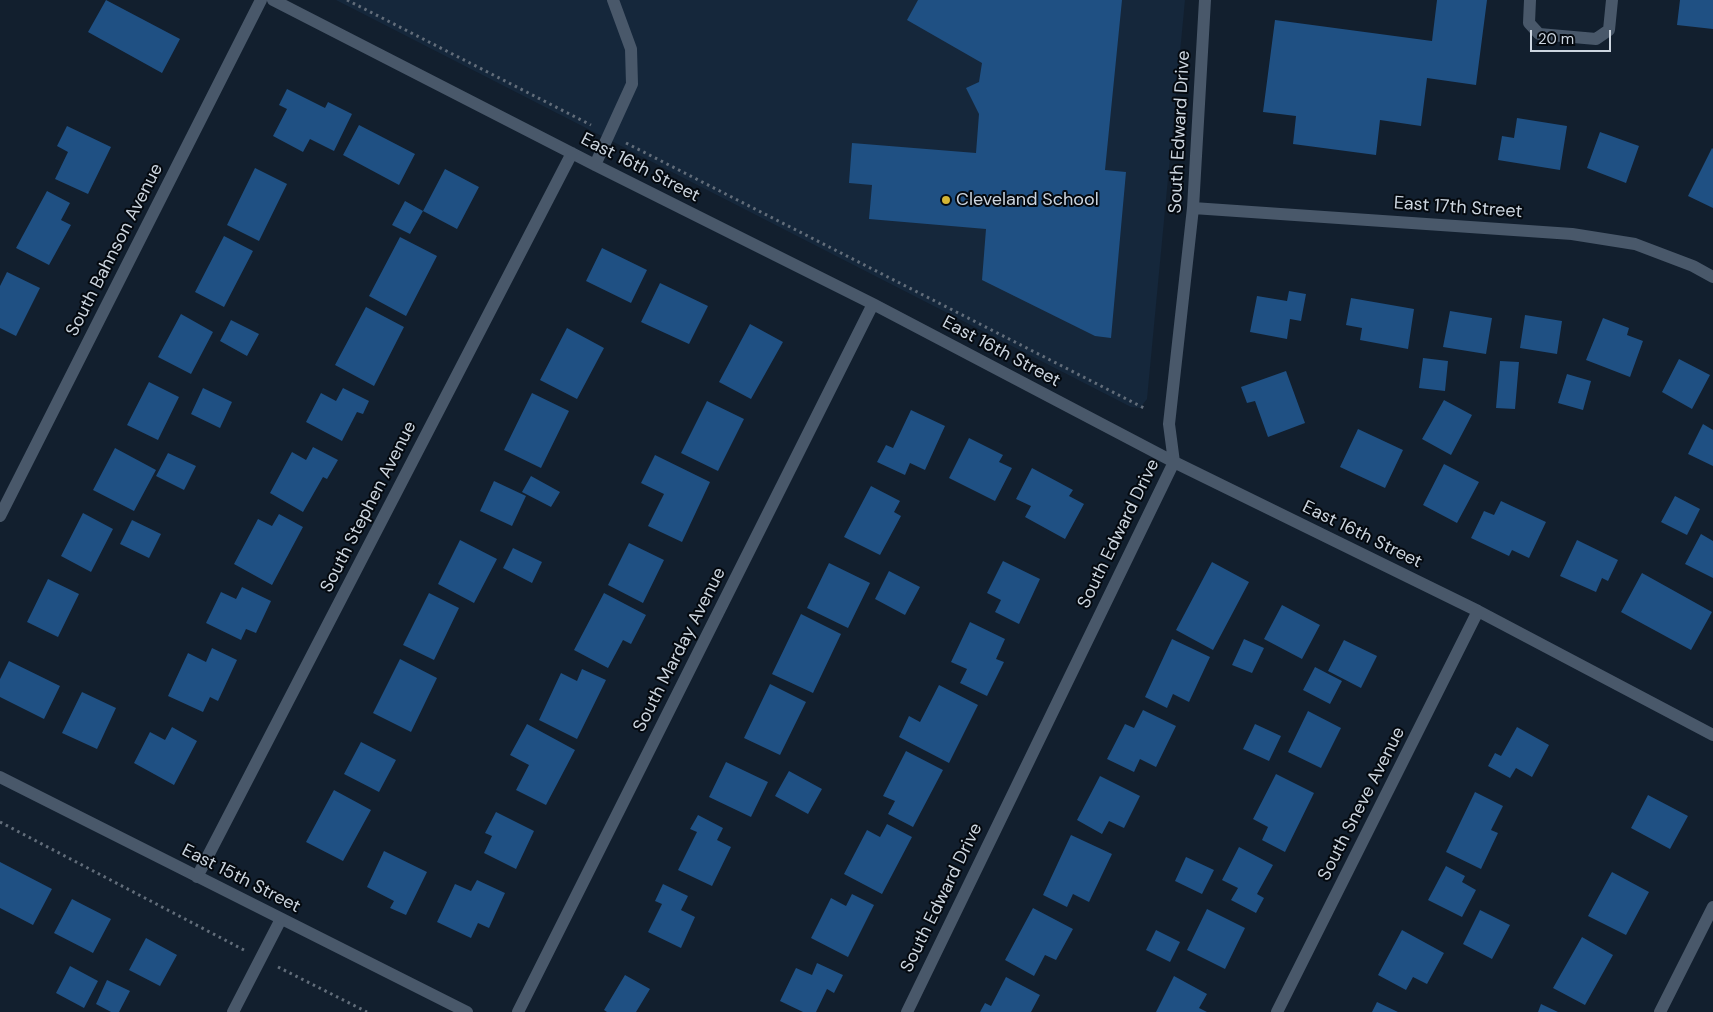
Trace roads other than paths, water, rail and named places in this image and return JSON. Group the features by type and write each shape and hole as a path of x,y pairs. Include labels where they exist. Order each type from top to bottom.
{"street":[{"name":"South Bahnson Avenue","path":"0,516 261,0"},
{"name":"East 16th Street","path":"273,0 595,165 873,304 1174,462 1478,611 1713,735"},
{"path":"595,165 632,84 631,49 613,0"},
{"name":"South Edward Drive","path":"907,1012 1174,462 1169,424 1193,208 1205,0"},
{"path":"1530,0 1529,23 1539,34 1596,39 1609,30 1612,0"},
{"name":"South Stephen Avenue","path":"197,878 572,153"},
{"name":"East 17th Street","path":"1193,208 1572,234 1635,244 1693,266 1713,278"},
{"name":"South Marday Avenue","path":"518,1012 873,304"},
{"name":"South Sneve Avenue","path":"1277,1012 1478,611"},
{"name":"East 15th Street","path":"0,777 466,1012"},
{"path":"1660,1012 1713,907"},
{"path":"233,1012 281,919"}],"place":[{"name":"Cleveland School","path":"946,200"}]}
